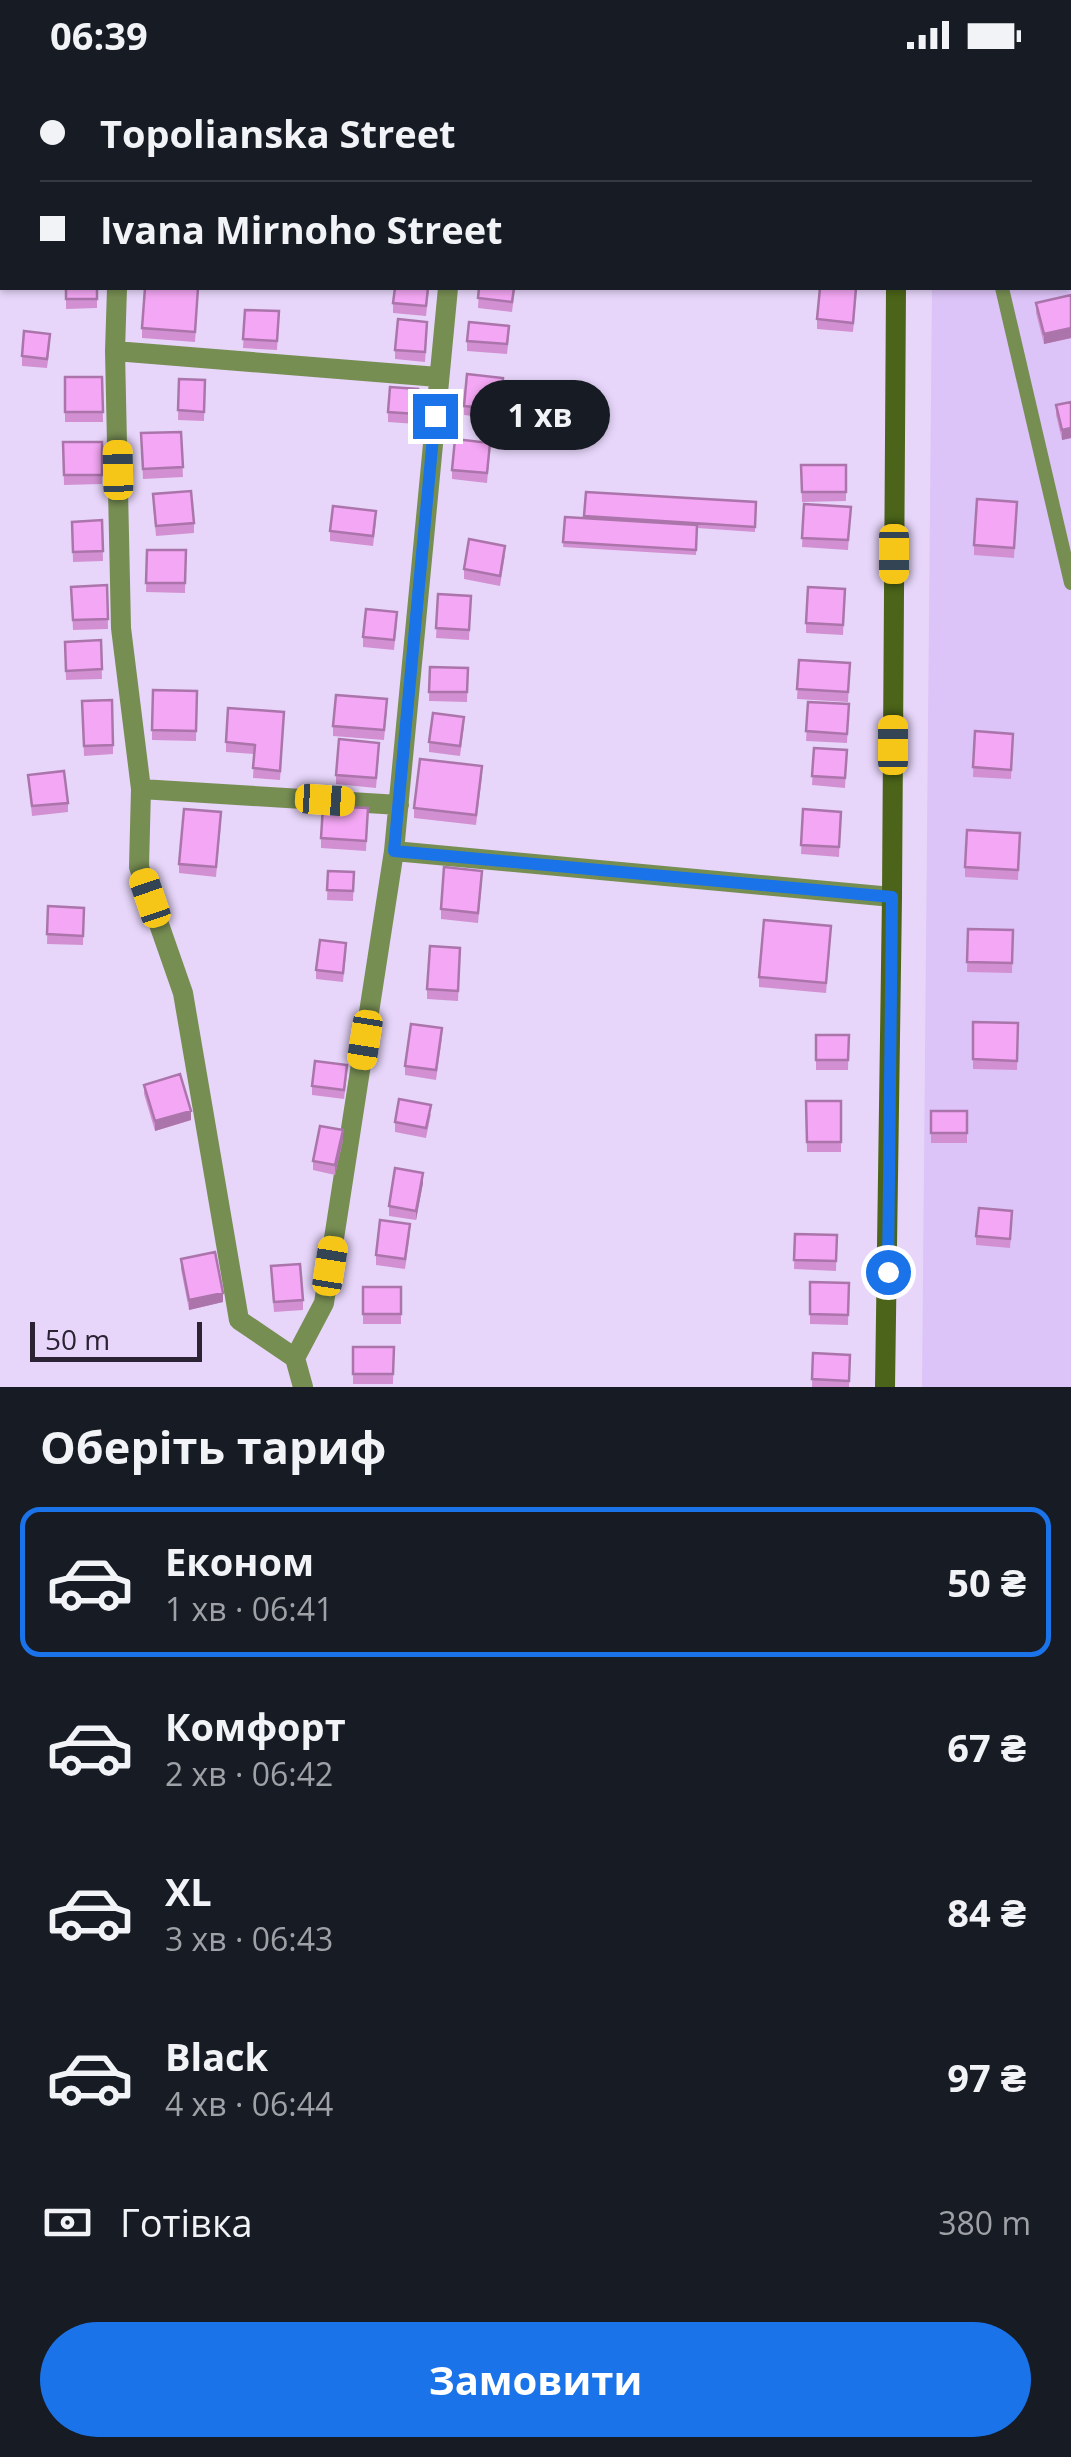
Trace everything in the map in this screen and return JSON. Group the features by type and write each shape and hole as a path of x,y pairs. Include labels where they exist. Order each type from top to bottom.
{"street":[{"path":"118,290 115,350 121,628 141,789 139,867 183,993 239,1320 294,1358 303,1387"},
{"path":"294,1358 324,1303 394,851 448,290"},
{"path":"885,1387 896,290"},
{"path":"115,350 438,376"},
{"path":"141,789 399,805"},
{"path":"394,851 892,897"}],"lane":[{"path":"1002,290 1071,583"}],"shaded area":[{"path":"932,290 1071,290 1071,1387 922,1387"}],"building":[{"path":"66,290 97,290 97,299 66,299"},
{"path":"145,290 198,290 195,332 142,328"},
{"path":"395,290 428,290 426,306 393,303"},
{"path":"479,290 514,290 512,302 478,298"},
{"path":"820,290 856,290 853,323 817,319"},
{"path":"1071,295 1071,328 1044,334 1036,303"},
{"path":"245,310 279,311 277,341 243,339"},
{"path":"398,319 427,322 425,352 395,350"},
{"path":"469,322 509,326 507,344 467,341"},
{"path":"24,331 50,334 47,359 22,356"},
{"path":"467,374 503,378 500,409 464,406"},
{"path":"65,377 102,377 103,412 65,412"},
{"path":"179,379 205,380 204,412 178,410"},
{"path":"390,387 418,389 416,414 388,412"},
{"path":"1071,402 1071,428 1062,430 1056,405"},
{"path":"181,432 183,467 143,469 141,433"},
{"path":"455,439 490,443 487,473 452,470"},
{"path":"63,442 102,442 102,475 64,475"},
{"path":"801,465 846,465 846,492 802,492"},
{"path":"191,491 194,523 156,526 153,494"},
{"path":"586,492 756,502 755,527 584,516"},
{"path":"977,499 1017,502 1014,548 974,545"},
{"path":"804,504 851,507 848,540 802,538"},
{"path":"333,506 376,511 373,536 330,531"},
{"path":"565,517 697,525 696,550 563,542"},
{"path":"102,520 103,551 73,552 72,522"},
{"path":"469,539 505,546 500,576 464,569"},
{"path":"147,550 186,550 185,583 146,583"},
{"path":"107,585 108,619 73,620 71,587"},
{"path":"808,587 845,589 843,625 806,623"},
{"path":"438,594 471,596 469,630 436,628"},
{"path":"366,609 397,612 394,640 363,637"},
{"path":"101,640 102,669 66,671 65,642"},
{"path":"799,660 850,663 848,692 797,689"},
{"path":"430,667 468,668 467,692 429,692"},
{"path":"153,690 197,691 196,731 152,730"},
{"path":"336,695 387,699 384,730 333,726"},
{"path":"112,700 113,745 84,746 82,701"},
{"path":"808,702 849,704 847,734 806,731"},
{"path":"228,708 284,712 280,771 253,768 255,745 226,742"},
{"path":"433,713 464,717 460,746 429,742"},
{"path":"975,731 1013,734 1011,770 973,767"},
{"path":"339,739 379,743 376,778 336,775"},
{"path":"814,748 847,750 845,778 812,776"},
{"path":"420,759 482,766 476,815 414,808"},
{"path":"64,771 68,803 32,806 28,775"},
{"path":"323,806 368,808 366,841 321,838"},
{"path":"184,809 221,812 216,867 179,864"},
{"path":"803,809 841,812 839,847 801,845"},
{"path":"967,830 1020,833 1018,870 965,867"},
{"path":"444,867 482,871 478,913 441,909"},
{"path":"328,871 354,872 353,891 327,890"},
{"path":"48,906 84,908 83,936 47,934"},
{"path":"764,920 831,926 826,983 759,977"},
{"path":"968,929 1013,930 1012,963 967,962"},
{"path":"320,940 346,943 343,973 316,970"},
{"path":"430,946 460,948 458,991 427,989"},
{"path":"973,1022 1018,1023 1017,1061 973,1059"},
{"path":"411,1024 442,1028 436,1070 405,1066"},
{"path":"816,1035 849,1035 848,1060 816,1060"},
{"path":"315,1061 347,1065 344,1090 312,1086"},
{"path":"180,1074 191,1111 155,1121 144,1085"},
{"path":"399,1099 431,1105 426,1128 395,1122"},
{"path":"806,1101 841,1101 841,1142 807,1142"},
{"path":"931,1111 967,1111 967,1133 931,1133"},
{"path":"320,1126 343,1130 335,1165 313,1161"},
{"path":"395,1168 423,1173 416,1211 389,1206"},
{"path":"979,1208 1012,1211 1010,1239 976,1236"},
{"path":"380,1220 410,1224 405,1259 376,1255"},
{"path":"795,1234 837,1235 836,1261 794,1260"},
{"path":"215,1252 223,1293 189,1300 181,1259"},
{"path":"300,1264 303,1300 274,1302 271,1266"},
{"path":"810,1282 849,1283 848,1315 810,1314"},
{"path":"363,1287 401,1287 401,1314 363,1314"},
{"path":"353,1347 394,1347 393,1374 353,1374"},
{"path":"813,1353 850,1355 849,1381 812,1379"}],"route":[{"path":"435,416 394,851 892,897 888,1272"}]}
